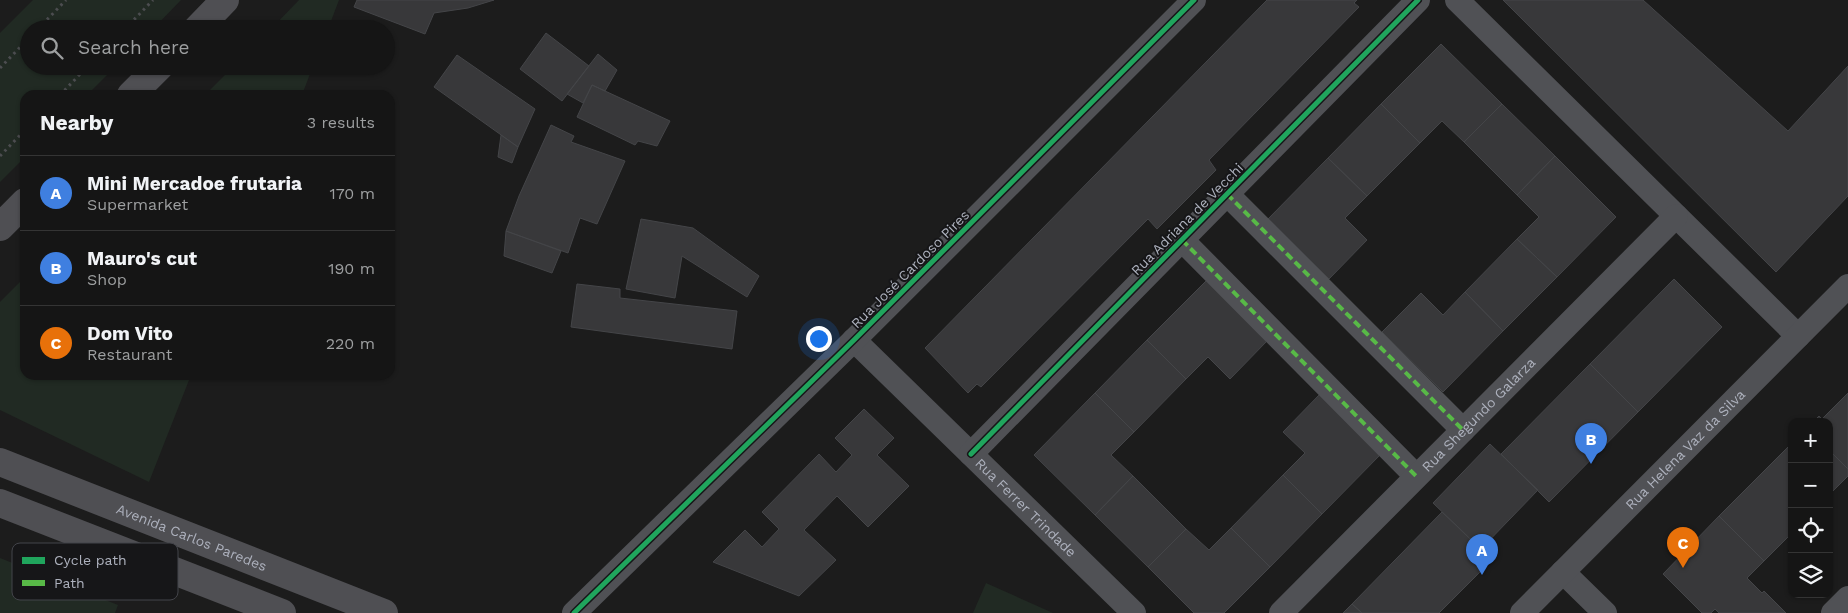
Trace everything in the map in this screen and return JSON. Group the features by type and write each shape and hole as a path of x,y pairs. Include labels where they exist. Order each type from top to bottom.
{"street":[{"path":"206,20 226,0"},
{"name":"Rua José Cardoso Pires","path":"574,613 854,340 1194,0"},
{"name":"Rua Adriana de Vecchi","path":"971,454 1418,0"},
{"path":"1457,0 1798,336"},
{"path":"136,90 151,75"},
{"name":"Rua Adriana de Vecchi","path":"1228,194 1463,430"},
{"path":"0,227 20,207"},
{"name":"Rua Shegundo Galarza","path":"1280,613 1676,216"},
{"name":"Rua Adriana de Vecchi","path":"1182,240 1416,476"},
{"name":"Rua Helena Vaz da Silva","path":"1522,613 1848,286"},
{"name":"Rua Ferrer Trindade","path":"854,340 1134,613"},
{"name":"Avenida Carlos Paredes","path":"0,462 384,613"},
{"path":"0,502 104,543"},
{"path":"178,572 282,613"},
{"path":"1563,572 1605,613"},
{"path":"1833,613 1848,598"}],"path":[{"path":"47,20 66,0"},
{"path":"134,20 153,0"},
{"path":"0,68 20,47"},
{"path":"65,90 79,75"},
{"path":"0,156 20,135"}],"shaded area":[{"path":"33,0 181,0 162,20 20,20 20,75 107,75 92,90 20,90 20,162 0,182 0,33"},
{"path":"299,0 339,0 331,20 280,20"},
{"path":"225,75 310,75 304,90 210,90"},
{"path":"20,282 20,380 189,380 149,482 0,410 0,302"},
{"path":"0,558 12,563 12,600 105,600 118,605 115,613 0,613"},
{"path":"986,583 1053,613 973,613"}],"building":[{"path":"357,0 494,0 468,8 434,13 425,34 395,23 395,20 388,20 354,7"},
{"path":"1267,0 1357,0 1354,3 1359,7 1209,160 1216,170 1157,229 1148,219 981,387 977,384 968,393 925,348"},
{"path":"1503,0 1643,0 1788,131 1848,66 1848,196 1776,272"},
{"path":"546,33 589,66 562,101 520,69"},
{"path":"1441,44 1502,104 1464,142 1442,121 1420,143 1381,104"},
{"path":"598,54 617,70 605,91 592,85 583,103 567,94"},
{"path":"457,55 535,109 518,147 434,87"},
{"path":"592,85 670,121 657,146 638,141 635,145 577,117"},
{"path":"1381,104 1420,143 1367,196 1328,158"},
{"path":"1502,104 1555,156 1517,195 1464,142"},
{"path":"551,125 574,136 571,142 625,161 597,224 580,218 568,253 506,231 519,196"},
{"path":"501,135 518,147 512,163 498,157"},
{"path":"1555,156 1616,217 1557,277 1517,239 1539,217 1517,195"},
{"path":"1328,158 1367,196 1345,218 1367,240 1329,279 1268,219"},
{"path":"641,219 693,228 759,276 747,297 682,256 675,298 626,289"},
{"path":"506,231 561,251 552,273 504,256"},
{"path":"1517,239 1557,277 1503,331 1465,292"},
{"path":"1674,279 1722,327 1638,412 1590,364"},
{"path":"1207,280 1268,340 1230,379 1208,357 1186,379 1147,340"},
{"path":"577,284 620,289 620,298 737,311 732,349 571,327"},
{"path":"1465,292 1503,331 1443,392 1382,332 1421,293 1443,315"},
{"path":"1147,340 1186,379 1134,432 1095,393"},
{"path":"1590,364 1638,412 1549,502 1501,454"},
{"path":"1095,393 1134,432 1111,455 1133,476 1095,515 1034,455"},
{"path":"1321,393 1382,453 1322,514 1283,475 1305,453 1283,432"},
{"path":"1848,393 1848,469 1833,454 1833,418 1823,418"},
{"path":"864,409 894,438 877,455 909,486 868,527 837,496 804,530 836,560 799,596 713,562 745,530 762,547 779,529 762,512 819,454 836,472 852,455 835,438"},
{"path":"1490,444 1538,490 1481,549 1433,503"},
{"path":"1788,447 1788,537 1764,561 1719,516"},
{"path":"1833,454 1848,469 1848,476 1833,491"},
{"path":"1283,475 1322,514 1270,567 1231,528"},
{"path":"1133,476 1186,529 1148,567 1095,515"},
{"path":"1442,512 1492,560 1439,613 1362,613 1352,604"},
{"path":"1719,516 1764,561 1747,578 1762,593 1764,591 1786,613 1719,613 1715,609 1711,613 1702,613 1663,574"},
{"path":"1231,528 1270,567 1224,613 1194,613 1148,567 1186,529 1209,550"},
{"path":"1352,604 1362,613 1343,613"}],"marked path":[{"path":"1227,194 1463,430"},
{"path":"1182,240 1416,476"}],"cycle path":[{"path":"574,613 854,340 1194,0"},
{"path":"971,454 1418,0"}],"place":[{"name":"Mauro's cut","path":"1591,464"},
{"name":"Dom Vito","path":"1683,568"},
{"name":"Mini Mercadoe frutaria","path":"1482,575"}]}
